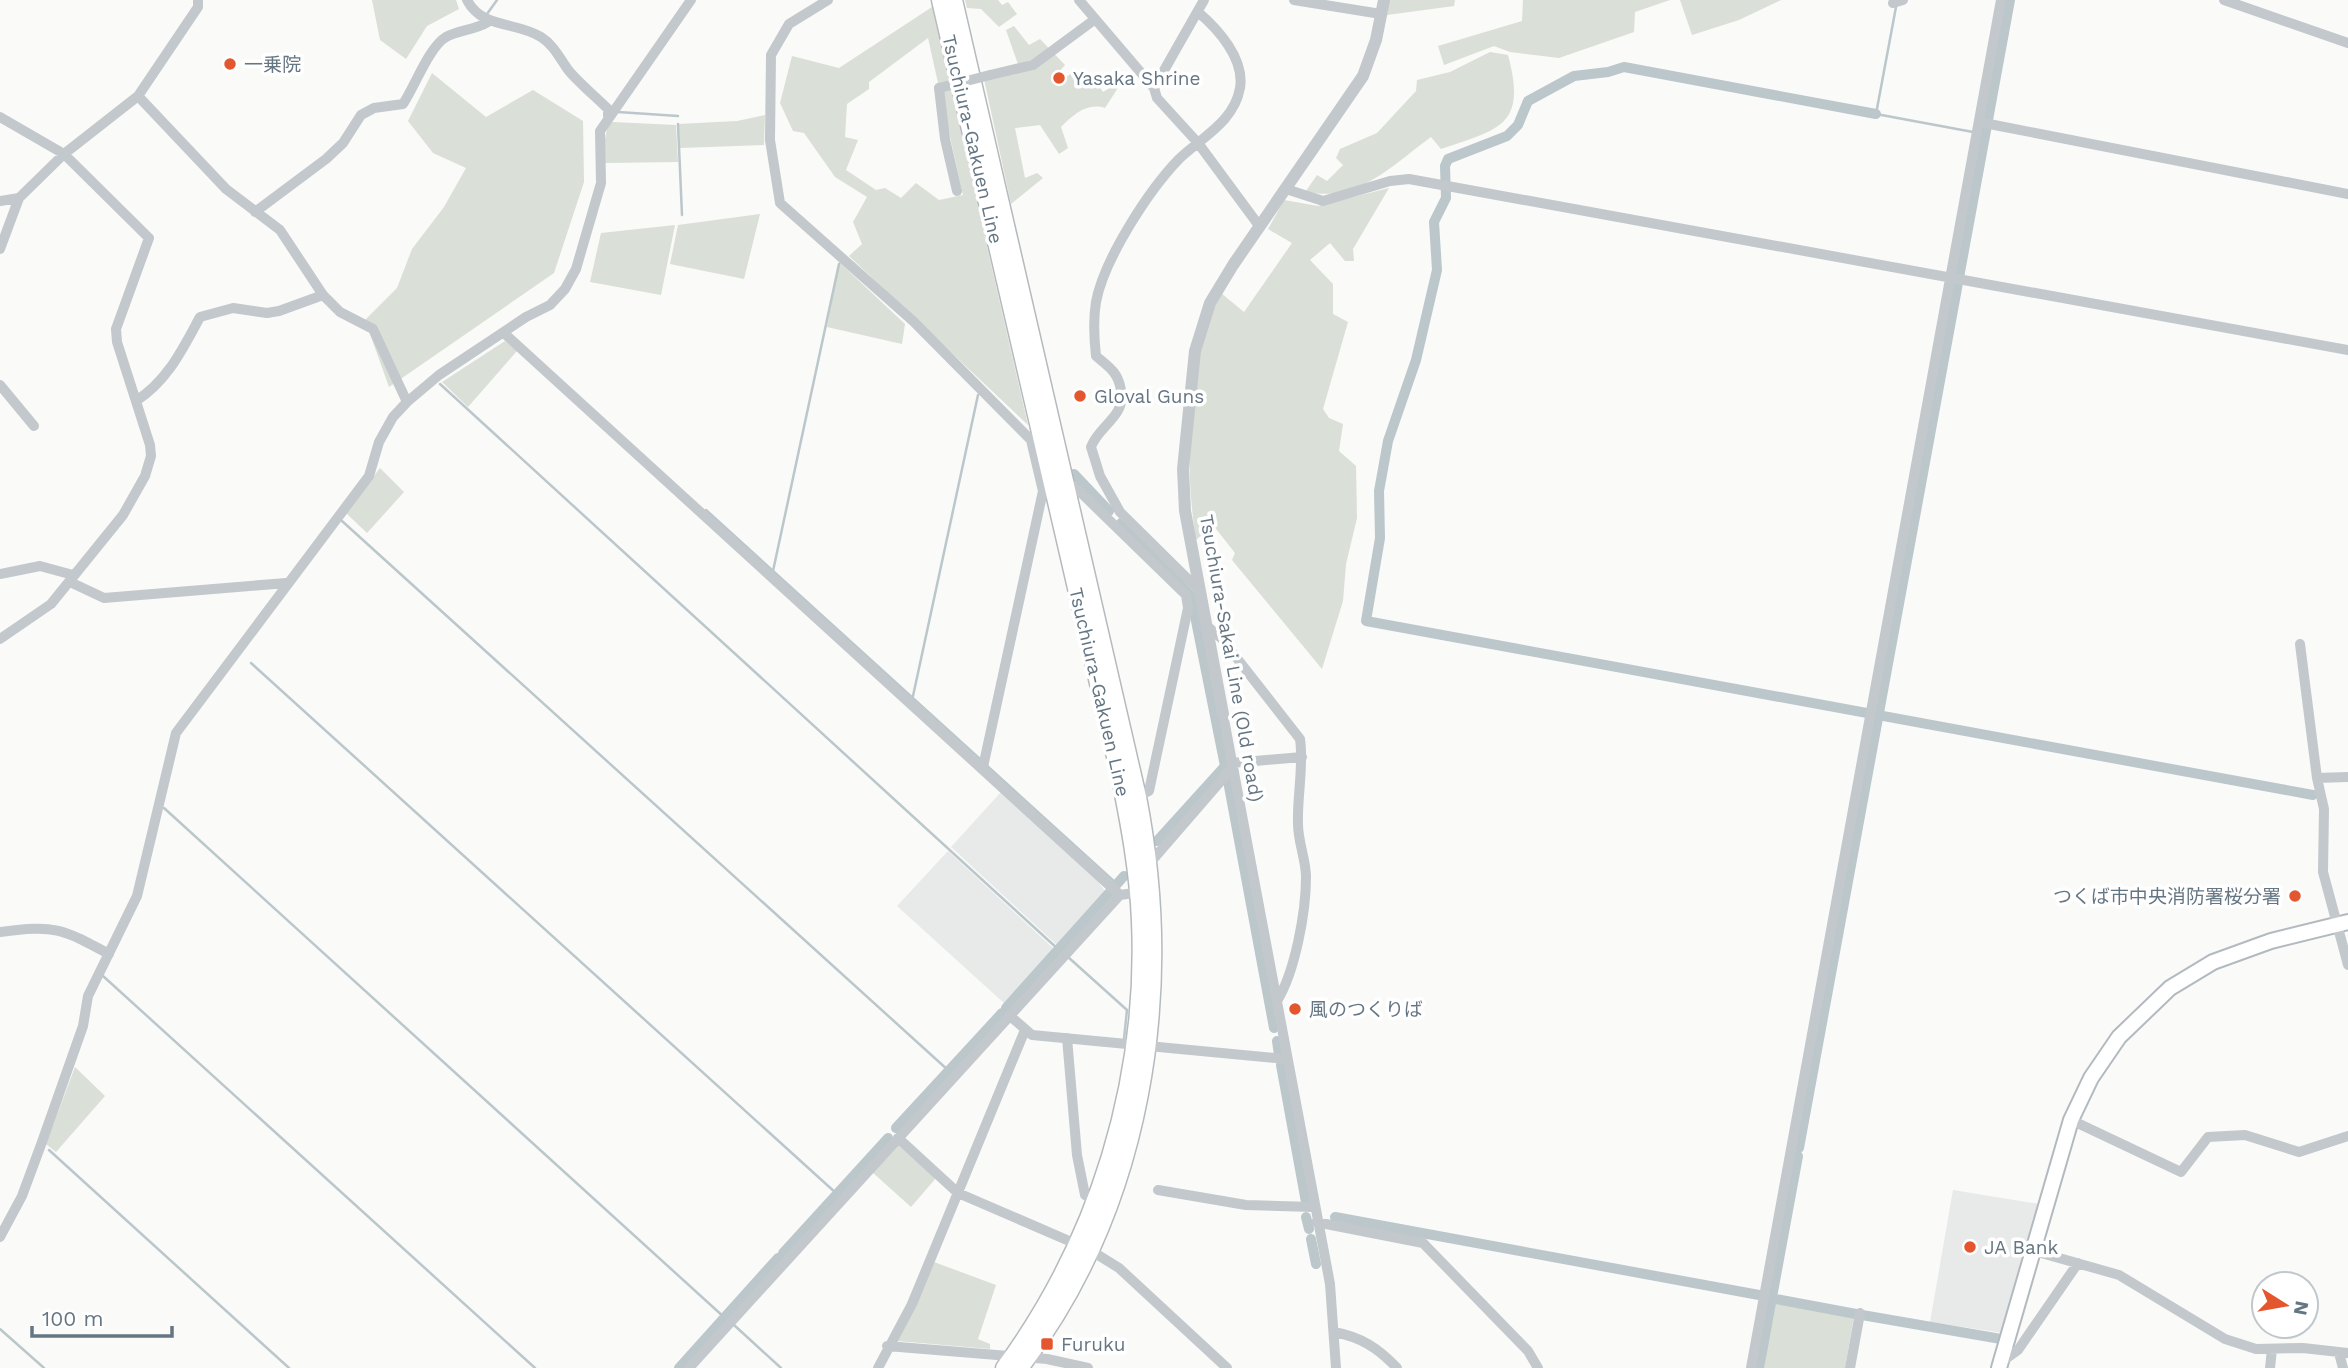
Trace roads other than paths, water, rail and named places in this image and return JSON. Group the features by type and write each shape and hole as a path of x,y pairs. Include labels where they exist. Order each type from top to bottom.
{"main road":[{"name":"Tsuchiura-Gakuen Line","path":"940,0 1054,488 1149,864 1145,891"},
{"name":"Tsuchiura-Gakuen Line","path":"954,0 1043,440"},
{"name":"Tsuchiura-Gakuen Line","path":"1016,1362 1042,1312 1083,1247 1123,1165 1154,965 1131,798"},
{"path":"1999,1366 2071,1120 2104,1056 2142,1012 2170,988 2235,952 2343,924"},
{"name":"Tsuchiura-Gakuen Line","path":"1083,1247 1142,1047"}],"street":[{"path":"0,249 19,198 64,154 138,96 198,7 198,0"},
{"path":"467,0 474,13 488,22 510,23 542,37 569,71 608,109 608,116"},
{"path":"0,1237 22,1196 83,1026 88,996 137,896 176,733 286,583 369,476 379,442 393,417 439,375 550,305 576,269 601,183 600,131 691,0"},
{"path":"828,0 789,24 771,55 770,140 780,203 1043,440 1054,488 984,764"},
{"path":"1079,0 1154,88 1157,98 1198,143 1260,227"},
{"path":"1154,88 1204,0"},
{"path":"1294,0 1329,2 1381,14"},
{"name":"Tsuchiura-Sakai Line (Old road)","path":"1336,1368 1330,1284 1313,1208 1185,511 1183,469 1194,360 1202,323 1210,303 1363,76 1373,52 1384,0"},
{"path":"1751,1368 2001,0"},
{"path":"2224,0 2348,43"},
{"path":"1198,12 1220,31 1241,73 1240,90 1223,124 1178,160 1148,200 1120,245 1096,300 1096,356 1118,374 1123,400 1121,408 1091,447 1100,476 1120,512 1200,591"},
{"path":"957,191 945,139 939,88 1033,65 1094,20"},
{"path":"255,212 326,159 343,143 361,115 374,108 403,104 433,49 446,37 479,28 488,22"},
{"path":"138,96 226,189 280,230 323,295 340,312 373,329 407,402"},
{"path":"0,117 64,154 149,238 116,329 117,342 150,445 151,456 145,476 123,515 94,554 51,604 0,639"},
{"path":"1978,128 2348,194"},
{"path":"1286,189 1323,201 1390,181 1409,179 2348,351"},
{"path":"0,201 19,198"},
{"path":"136,401 156,388 171,370 200,317 233,308 267,313 279,311 323,295"},
{"path":"503,333 984,764 1120,895"},
{"path":"0,385 34,426"},
{"path":"1054,488 1074,486 1186,595 1188,608 1149,791 1131,798"},
{"path":"1110,521 1120,512"},
{"path":"0,574 40,566 71,578 104,598 286,583"},
{"path":"1207,626 1221,638 1300,739 1303,757 1298,828 1306,875 1303,913 1286,987 1276,1001"},
{"path":"2301,644 2317,778 2324,809 2323,872 2343,924 2348,965"},
{"path":"1149,864 1233,765 1303,757"},
{"path":"2317,778 2348,777"},
{"path":"689,1368 1120,895 1145,891"},
{"path":"0,932 51,928 73,934 109,954"},
{"path":"1009,1015 1032,1035 1286,1059"},
{"path":"878,1368 887,1346 912,1304 1025,1030"},
{"path":"1067,1038 1077,1155 1085,1195 1095,1201"},
{"path":"2071,1120 2181,1172 2208,1137 2245,1135 2299,1152 2348,1136"},
{"path":"898,1138 958,1193 1083,1247 1119,1268 1227,1368"},
{"path":"1158,1190 1246,1205 1313,1208"},
{"path":"1316,1222 1423,1243 1528,1351 1538,1368"},
{"path":"2031,1250 2119,1275 2225,1339 2242,1346 2303,1348 2344,1353 2343,1368"},
{"path":"1999,1366 2018,1350 2078,1263"},
{"path":"1850,1368 1860,1313"},
{"path":"1334,1332 1357,1337 1378,1348 1396,1368"},
{"path":"887,1346 1088,1368"},
{"path":"2270,1368 2272,1349"}],"waterway":[{"path":"487,14 497,0"},
{"path":"1799,1148 2010,0"},
{"path":"1896,7 1876,114 1973,132"},
{"path":"1876,114 1624,67 1574,76 1528,101 1518,125 1507,136 1448,159 1445,166 1446,198 1434,222 1437,270 1416,360 1388,441 1379,491 1380,538 1366,621 2313,795"},
{"path":"618,112 678,116"},
{"path":"678,124 682,215"},
{"path":"773,571 839,264"},
{"path":"440,384 1059,950"},
{"path":"913,696 978,395"},
{"path":"1074,474 1109,511"},
{"path":"706,510 981,760"},
{"path":"342,521 949,1071"},
{"path":"1121,523 1191,596 1225,766 1157,841"},
{"path":"251,663 837,1194"},
{"path":"985,764 1117,884"},
{"path":"1228,781 1274,1028"},
{"path":"164,808 725,1318"},
{"path":"1117,884 1124,876"},
{"path":"1006,1008 1109,893"},
{"path":"1068,957 1127,1010 1124,1039"},
{"path":"103,976 535,1368"},
{"path":"896,1128 1002,1013"},
{"path":"1277,1041 1279,1055"},
{"path":"1281,1065 1306,1202"},
{"path":"783,1253 888,1138"},
{"path":"49,1150 289,1368"},
{"path":"1759,1368 1798,1156"},
{"path":"1306,1217 1309,1229"},
{"path":"1335,1217 1759,1295"},
{"path":"1311,1239 1316,1264"},
{"path":"679,1368 778,1258"},
{"path":"1771,1298 1856,1314"},
{"path":"1862,1315 2001,1339"},
{"path":"734,1325 781,1368"},
{"path":"0,1329 44,1368"}],"place":[{"name":"一乗院","path":"230,64"},
{"name":"Yasaka Shrine","path":"1059,78"},
{"name":"Gloval Guns","path":"1080,396"},
{"name":"つくば市中央消防署桜分署","path":"2295,896"},
{"name":"風のつくりば","path":"1295,1009"},
{"name":"JA Bank","path":"1970,1247"},
{"name":"Furuku","path":"1047,1344"}]}
